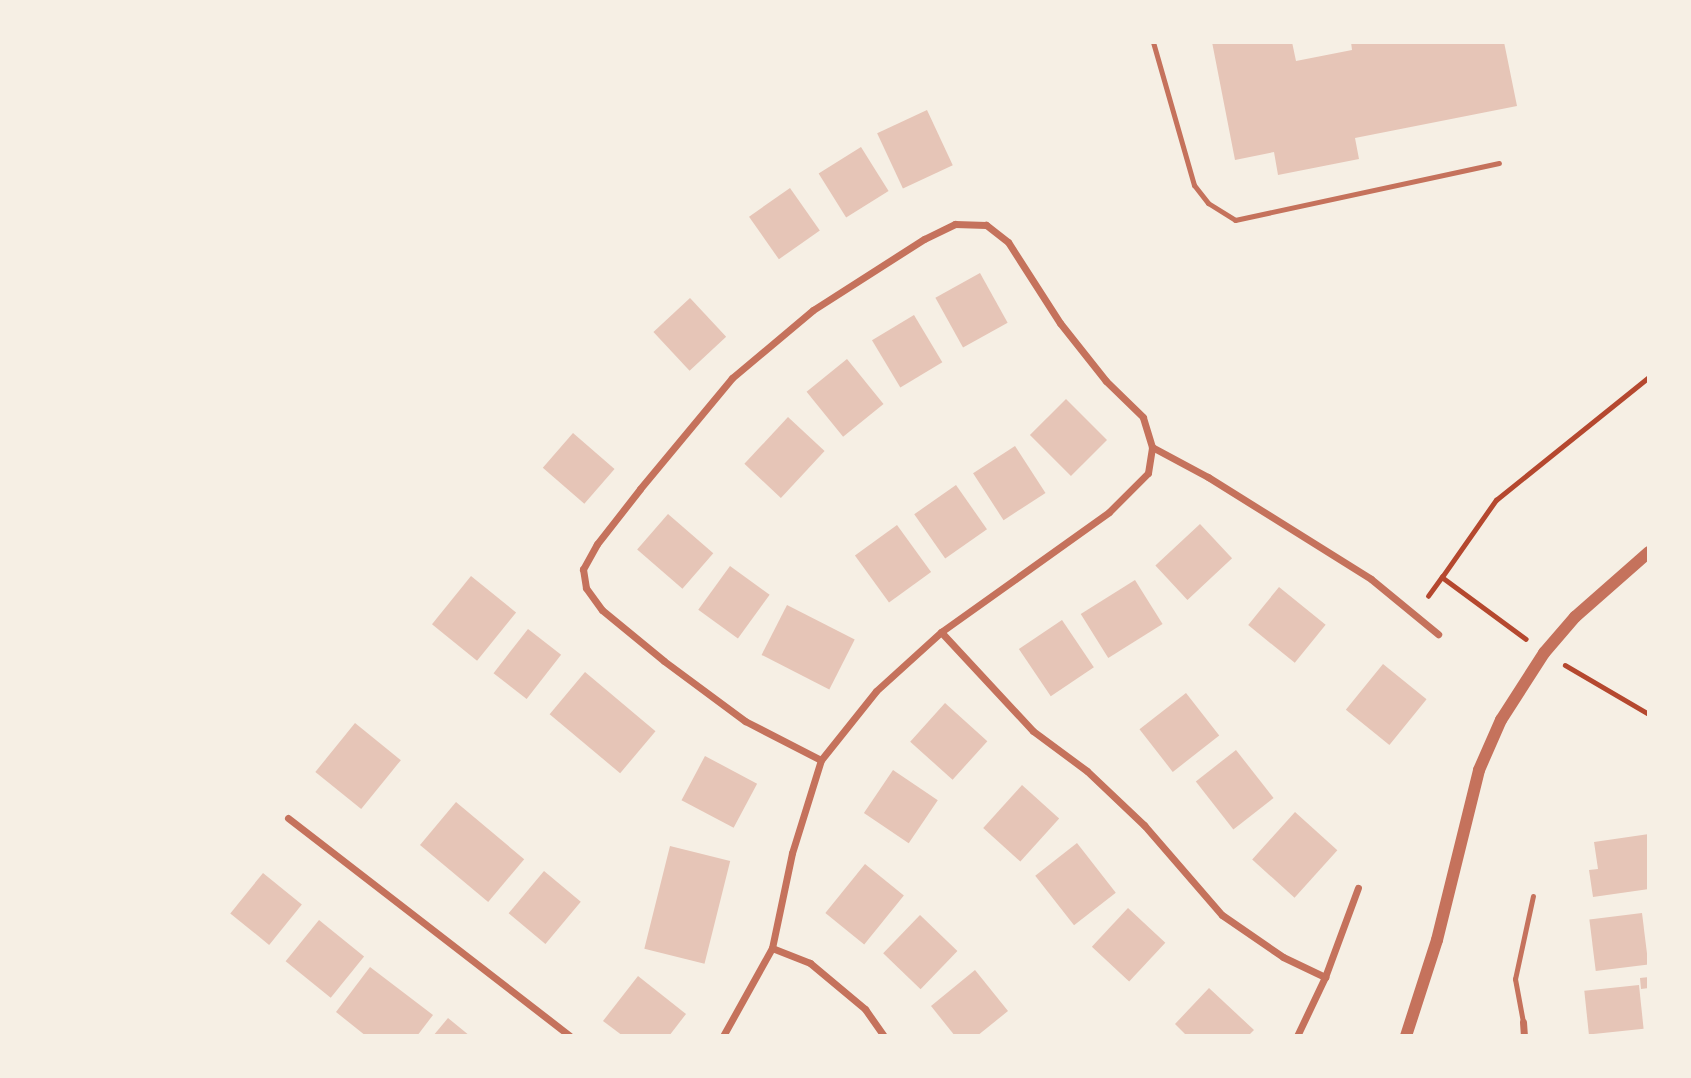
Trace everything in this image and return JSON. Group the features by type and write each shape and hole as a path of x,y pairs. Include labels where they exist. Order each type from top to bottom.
{"street":[{"path":"723,1036 772,948 792,853 821,760 876,691 941,632 1109,512 1148,472 1152,447 1143,417 1106,381 1060,323 1008,242 986,225 955,225 924,239 813,310 732,378 597,544 583,569 586,588 602,610 745,721 821,760"},
{"path":"1152,447 1208,477 1371,579 1438,634"},
{"path":"1406,1036 1437,940 1479,770 1501,720 1544,653 1575,617 1649,552"},
{"path":"941,632 1032,731 1087,771 1144,825 1222,915 1283,957 1325,977"},
{"path":"288,818 570,1036"},
{"path":"1297,1036 1325,977 1359,888"},
{"path":"772,948 810,963 864,1009 884,1036"},
{"path":"1523,1022 1524,1036"}],"lane":[{"path":"1153,42 1194,185 1208,203 1235,220 1499,163"},
{"path":"1523,1022 1515,979 1533,895"}],"path":[{"path":"1442,577 1496,500 1649,377"}],"building":[{"path":"1212,42 1292,42 1296,61 1352,50 1351,42 1504,42 1517,106 1355,138 1359,159 1278,175 1274,152 1235,160"},
{"path":"927,110 953,165 903,189 877,133"},
{"path":"861,147 889,191 846,218 819,173"},
{"path":"790,188 820,231 779,259 749,217"},
{"path":"980,273 1008,323 963,348 935,298"},
{"path":"690,298 726,337 690,371 653,332"},
{"path":"914,315 942,362 900,387 872,340"},
{"path":"847,359 884,404 843,437 807,392"},
{"path":"1066,399 1107,440 1071,476 1030,435"},
{"path":"788,417 825,451 781,498 744,464"},
{"path":"573,433 615,469 584,504 543,468"},
{"path":"1015,446 1045,493 1004,520 973,473"},
{"path":"956,485 987,529 945,558 914,514"},
{"path":"668,514 713,553 682,589 637,549"},
{"path":"1200,524 1232,558 1187,600 1155,566"},
{"path":"897,525 931,572 889,602 855,556"},
{"path":"730,566 770,595 738,638 698,610"},
{"path":"471,576 516,613 477,661 432,624"},
{"path":"1135,580 1163,624 1108,658 1081,614"},
{"path":"1279,587 1326,625 1295,663 1248,625"},
{"path":"787,605 855,640 829,689 762,655"},
{"path":"1062,620 1094,667 1051,696 1019,649"},
{"path":"528,629 561,655 527,699 494,673"},
{"path":"1383,664 1427,699 1389,745 1346,710"},
{"path":"585,672 655,731 620,773 550,714"},
{"path":"1186,693 1219,736 1173,772 1140,729"},
{"path":"945,703 987,741 953,780 910,742"},
{"path":"355,723 401,760 361,809 315,772"},
{"path":"1236,750 1274,798 1233,829 1196,781"},
{"path":"705,756 757,784 734,828 682,800"},
{"path":"893,770 938,800 909,843 864,813"},
{"path":"1022,785 1059,818 1020,862 983,828"},
{"path":"456,802 524,859 488,902 420,845"},
{"path":"1295,812 1337,850 1295,898 1252,860"},
{"path":"1649,834 1649,889 1593,897 1589,870 1598,869 1594,842"},
{"path":"1077,843 1116,893 1074,925 1035,876"},
{"path":"670,846 730,861 705,964 644,949"},
{"path":"865,864 904,895 864,944 825,913"},
{"path":"544,871 581,902 545,944 509,913"},
{"path":"263,873 302,904 269,945 230,913"},
{"path":"1128,908 1165,943 1129,982 1092,947"},
{"path":"1642,913 1648,965 1596,971 1589,919"},
{"path":"920,915 957,951 921,989 883,953"},
{"path":"319,920 364,957 331,998 286,961"},
{"path":"370,967 433,1015 417,1036 366,1036 336,1012"},
{"path":"975,970 1008,1011 977,1036 955,1036 931,1006"},
{"path":"638,976 686,1014 669,1036 623,1036 603,1021"},
{"path":"1649,977 1649,988 1641,989 1640,978"},
{"path":"1639,985 1644,1029 1589,1035 1584,991"},
{"path":"1209,988 1254,1030 1248,1036 1187,1036 1175,1024"},
{"path":"448,1018 470,1036 433,1036"}]}
